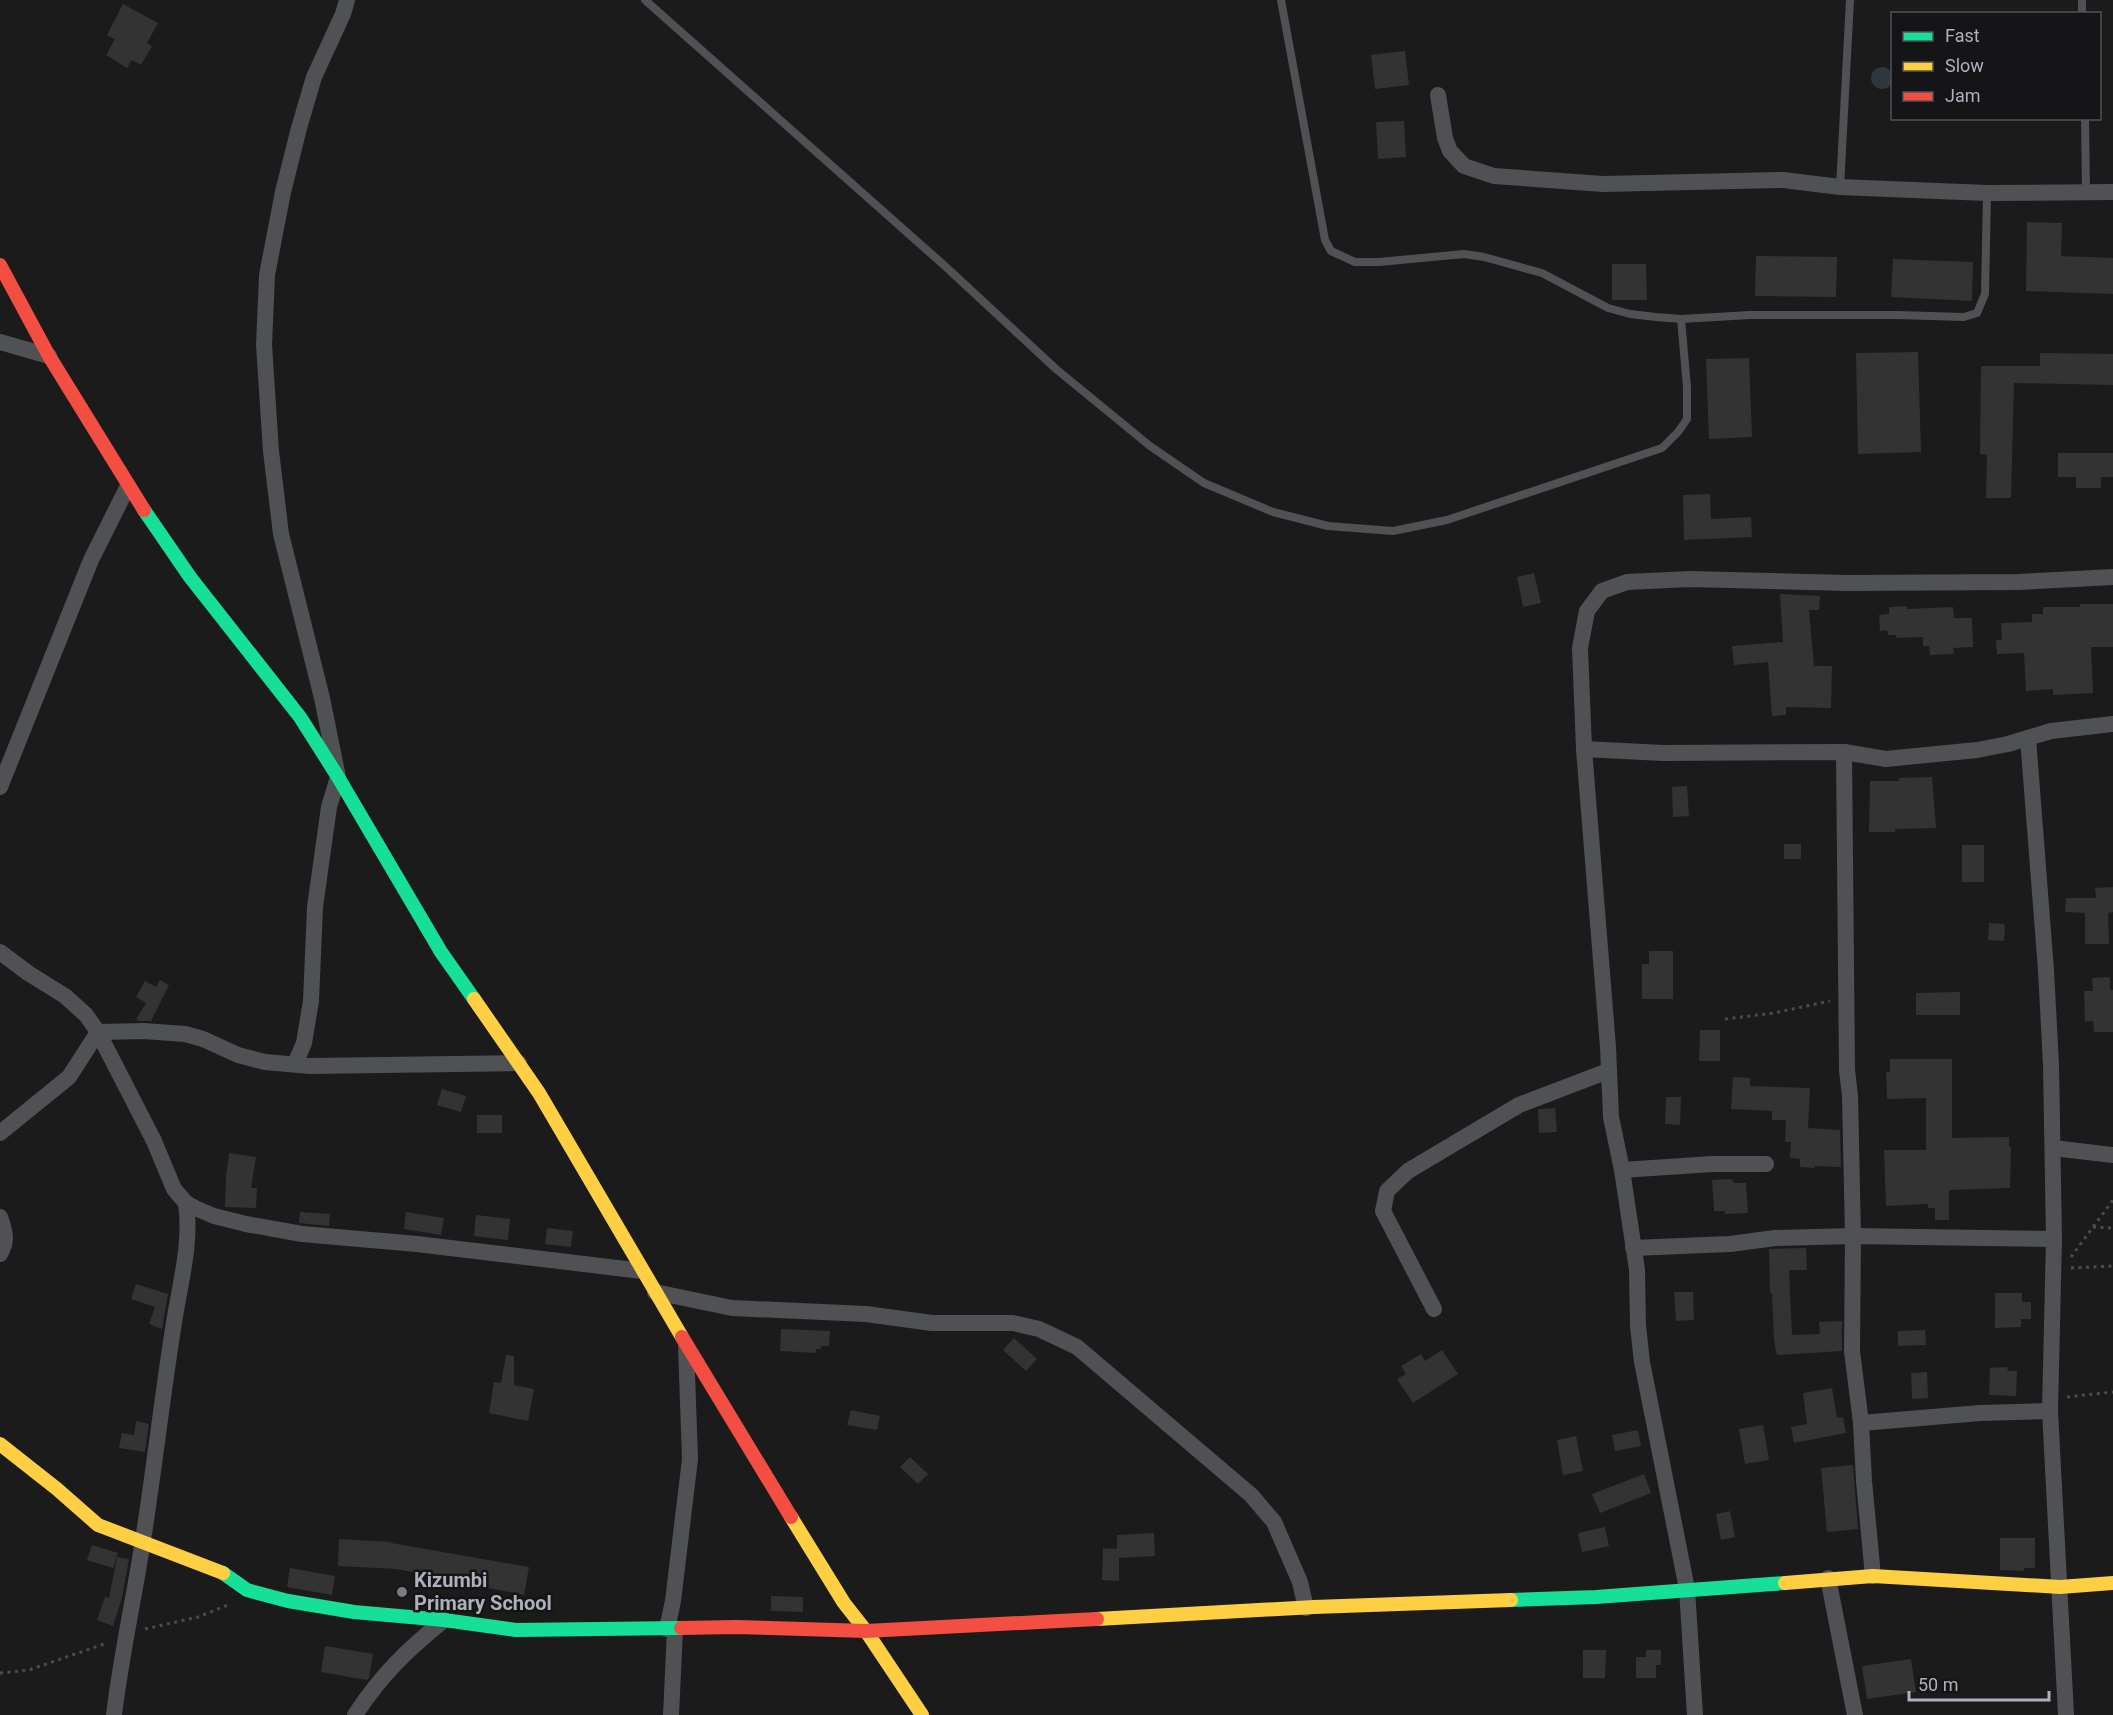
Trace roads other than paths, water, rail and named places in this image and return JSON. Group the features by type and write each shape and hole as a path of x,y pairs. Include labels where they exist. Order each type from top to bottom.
{"street":[{"path":"295,1064 304,1043 311,1001 315,907 329,807 338,777 322,698 281,534 271,451 264,345 267,275 283,192 299,128 314,77 343,14 347,0"},
{"path":"1438,95 1445,138 1450,151 1464,166 1494,176 1603,184 1783,180 1840,187 1987,193 2113,192"},
{"path":"0,265 49,356 128,486 190,577 300,717 441,952 539,1093 686,1345 832,1583 922,1715"},
{"path":"0,342 49,356"},
{"path":"0,787 91,560 128,486"},
{"path":"1695,1715 1686,1589 1642,1362 1636,1270 1622,1170 1611,1118 1584,749 1580,648 1587,611 1602,591 1627,582 1702,579 1848,583 2006,582 2113,577"},
{"path":"1584,749 1663,753 1844,752 1886,759 1977,750 2050,731 2113,724"},
{"path":"2028,738 2046,970 2053,1148 2056,1274 2050,1405 2066,1715"},
{"path":"1844,752 1847,1070 1853,1236 1852,1352 1861,1423 1864,1481 1874,1576"},
{"path":"0,952 65,996 86,1015 98,1032 154,1141 174,1189 186,1203 214,1216 302,1234 417,1244 642,1271"},
{"path":"98,1032 144,1030 185,1034 238,1055 265,1062 441,1066 519,1063"},
{"path":"0,1133 69,1077 98,1032"},
{"path":"1434,1309 1383,1211 1387,1191 1408,1171 1519,1105 1608,1071"},
{"path":"2053,1148 2113,1155"},
{"path":"1622,1170 1712,1164 1766,1164"},
{"path":"114,1715 188,1241 189,1222 186,1203"},
{"path":"0,1217 6,1234 0,1254"},
{"path":"1633,1248 1730,1244 1775,1238 1853,1236 2054,1239"},
{"path":"655,1292 732,1308 866,1314 932,1323 1013,1323 1039,1329 1077,1347 1251,1494 1274,1522 1300,1582 1306,1608"},
{"path":"671,1715 673,1601 690,1459 686,1345"},
{"path":"1861,1423 2050,1405"},
{"path":"0,1444 98,1525 220,1571 248,1590 288,1601 354,1612 444,1620 516,1630 736,1628 866,1630 1584,1597 1874,1576 2060,1587 2113,1583"},
{"path":"1828,1578 1856,1715"},
{"path":"356,1714 382,1675 444,1620"}],"lane":[{"path":"645,0 946,267 1056,369 1150,446 1204,483 1273,512 1328,526 1394,531 1446,520 1662,448 1678,432 1686,418 1687,387 1681,319"},
{"path":"1281,0 1325,240 1331,251 1355,262 1464,254 1484,257 1542,273 1608,308 1630,314 1681,319 1750,315 1964,317 1977,313 1985,294 1987,193"},
{"path":"1840,187 1850,0"},
{"path":"2085,120 2086,191"}],"place":[{"name":"Kizumbi Primary School","path":"402,1592"}]}
